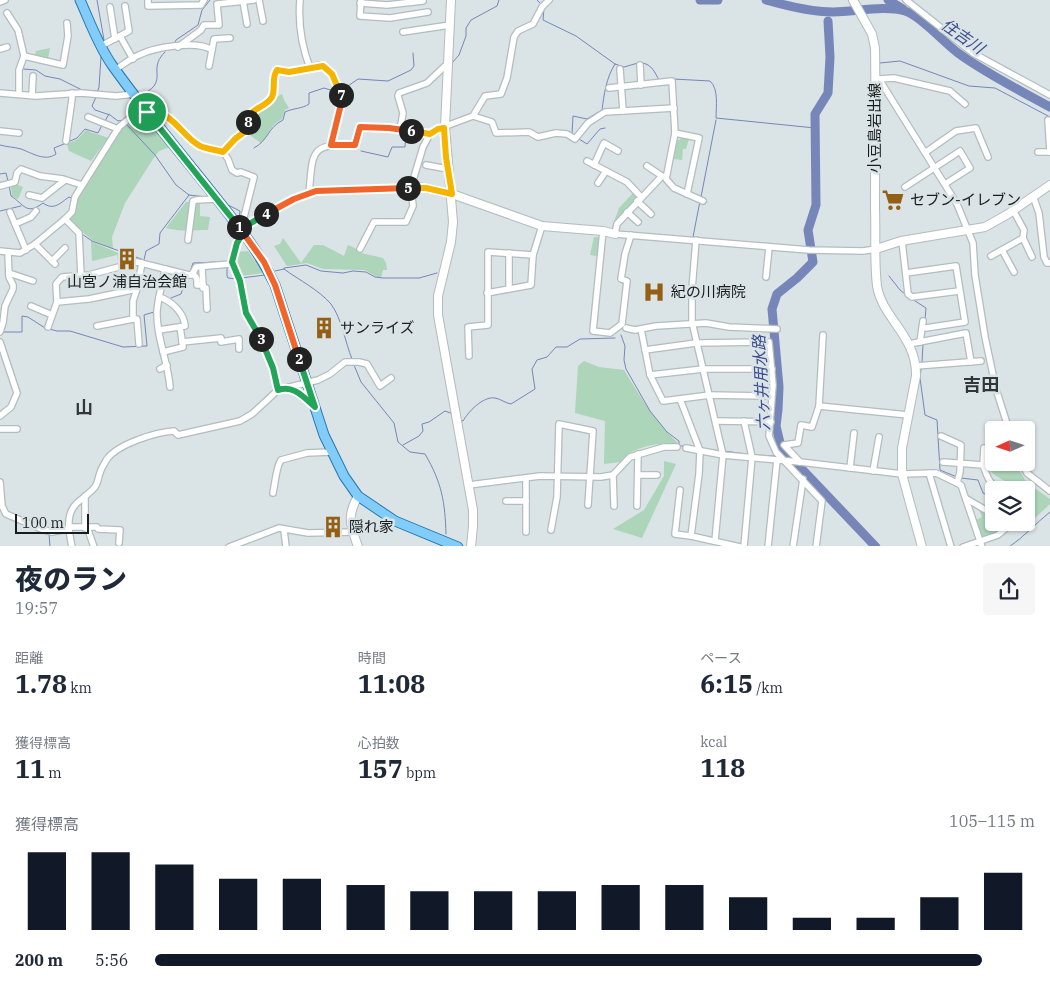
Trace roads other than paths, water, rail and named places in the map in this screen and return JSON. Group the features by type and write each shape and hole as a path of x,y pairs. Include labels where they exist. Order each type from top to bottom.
{"main road":[{"path":"80,0 102,46 116,69 145,109 241,229 264,262 275,285 315,407 332,452 344,476 358,496 395,521 458,546"}],"street":[{"path":"0,2 5,0"},
{"path":"148,0 148,6 183,3 201,5 204,0"},
{"path":"178,47 202,30 204,25 219,26 218,4 254,0"},
{"path":"259,0 263,21"},
{"path":"300,0 302,48 310,68"},
{"path":"451,0 444,128 452,194 453,222 451,242 438,296 438,315 473,510 471,546"},
{"path":"906,0 973,53 1050,96"},
{"path":"243,1 247,24"},
{"path":"424,1 361,2 360,16 390,18 428,12"},
{"name":"小豆島岩出線","path":"854,2 872,34 878,78 876,274 880,297 909,344 920,366 902,448 902,474 922,546"},
{"path":"360,248 374,222 406,222 413,206 411,187 423,148 430,134 438,129 473,116 485,96 501,94 514,37 518,32 533,24 545,4"},
{"path":"102,46 129,31 125,6"},
{"path":"110,7 117,37 133,59"},
{"path":"7,13 18,30 24,56 19,70 19,94"},
{"path":"24,56 63,65 68,36 67,23"},
{"path":"403,32 450,26"},
{"path":"208,66 214,39 230,38"},
{"path":"116,69 139,55 160,49 204,46 212,50"},
{"path":"0,50 7,47"},
{"path":"400,130 403,112 398,96 399,93 427,83 444,66 449,64"},
{"path":"223,152 247,130 248,118 252,111 268,102 273,96 274,74 277,70 289,72 320,65 332,74 342,96 331,145"},
{"path":"640,65 641,85"},
{"path":"620,69 623,111"},
{"path":"32,95 33,76"},
{"path":"878,78 894,78 950,91 965,104"},
{"path":"878,78 957,204 973,243 974,275 985,337 996,389 1006,421"},
{"path":"609,88 672,81 675,133 666,179 674,188 702,201"},
{"path":"0,93 32,95 72,93 116,96 135,94"},
{"path":"66,141 72,93"},
{"path":"473,116 492,122 496,133 529,132 538,137 567,134 575,139 588,124 605,112 674,108"},
{"path":"0,251 20,253 35,244 65,220 72,212 80,184 124,122 145,109 164,115 200,146 223,152 232,170 254,177 240,238 232,262 240,281 246,313 267,350 278,390"},
{"path":"88,117 118,129"},
{"path":"1038,152 1050,152 1048,120"},
{"path":"309,193 312,162 315,152 320,148 331,145 355,145 360,127 430,134"},
{"path":"926,152 956,131 976,128 988,157"},
{"path":"0,131 19,132"},
{"path":"675,133 699,138 686,194"},
{"path":"594,165 604,143 618,151"},
{"path":"905,187 936,169 960,151 970,168 945,184"},
{"path":"587,162 627,182 651,214"},
{"path":"426,165 448,169"},
{"path":"615,234 617,224 662,176 648,166"},
{"path":"0,186 15,182 21,169 40,176 80,184"},
{"path":"598,183 606,171"},
{"path":"29,195 42,198 66,180"},
{"path":"241,229 287,203 316,191 411,187 426,188 452,194 542,226 769,247 863,251 902,241 985,227 1050,185"},
{"path":"1033,196 1039,213 1044,257 1047,263 1050,263"},
{"path":"188,240 193,201 217,199"},
{"path":"1013,210 1024,230 1023,238 1032,257"},
{"path":"15,224 31,218 36,211"},
{"path":"10,212 26,250"},
{"path":"627,212 638,222"},
{"path":"65,220 79,233 81,276"},
{"path":"487,293 531,285 534,255 542,226"},
{"path":"602,232 593,331 610,333 622,324 627,281 621,279 625,254 631,235"},
{"path":"991,256 1023,238"},
{"path":"696,240 692,289 693,325 723,455 715,541"},
{"path":"902,241 908,294 912,297 959,291"},
{"path":"35,244 53,262 65,248"},
{"path":"766,277 769,247"},
{"path":"1002,250 1014,272"},
{"path":"0,332 5,306 13,289 9,273 8,252"},
{"path":"469,356 468,327 488,325 488,252 534,255"},
{"path":"509,253 509,289"},
{"path":"48,326 57,302 56,284 62,277 89,275 137,262 189,275 193,273 196,267 230,264 232,262"},
{"path":"139,344 133,301 142,263"},
{"path":"906,273 956,266 965,322 926,328"},
{"path":"202,267 207,309"},
{"path":"166,269 157,311 170,387"},
{"path":"9,273 33,281"},
{"path":"193,273 197,279 197,285 203,285"},
{"path":"57,302 89,299 137,289"},
{"path":"159,330 185,326 184,318 169,300 160,298"},
{"path":"31,306 52,315"},
{"path":"97,326 134,319"},
{"path":"923,321 923,341"},
{"path":"626,328 635,330 656,326 706,323 729,327 743,326 777,329"},
{"path":"163,352 183,347 180,327"},
{"path":"641,329 650,375 663,401 710,395 772,396"},
{"path":"909,344 966,333 971,362"},
{"path":"800,462 784,445 798,443 801,425 812,427 819,406 823,335"},
{"path":"182,342 221,338 221,342 239,339 239,349"},
{"path":"0,342 17,394 11,407 0,415"},
{"path":"645,350 696,343 769,342 773,385 769,436 776,452 822,501 816,546"},
{"path":"920,366 981,361"},
{"path":"72,546 68,528 72,509 85,499 94,488 107,460 118,449 159,432 174,430 178,434 240,421 252,414 278,390 318,380 330,374 345,362 367,364 380,386 391,378"},
{"path":"160,369 167,365"},
{"path":"650,375 703,369 772,369"},
{"path":"286,388 294,390 315,407"},
{"path":"680,399 700,451 691,536"},
{"path":"819,406 908,415"},
{"path":"716,421 770,422"},
{"path":"680,490 675,534 742,546 752,457 744,421"},
{"path":"551,530 557,497 559,424 593,431 588,505"},
{"path":"0,429 17,429"},
{"path":"850,468 854,433"},
{"path":"941,436 961,445 961,463 958,479 967,499 981,544"},
{"path":"873,471 879,437"},
{"path":"469,485 540,476 589,478 613,475 630,457 664,447 677,447"},
{"path":"686,448 723,455 902,474 936,473 958,479"},
{"path":"984,448 983,465 989,481"},
{"path":"273,493 278,464 281,460 307,453 332,452"},
{"path":"637,506 638,454"},
{"path":"768,546 777,460"},
{"path":"943,462 983,465"},
{"path":"1026,471 1050,491"},
{"path":"929,473 952,546"},
{"path":"613,475 614,506"},
{"path":"638,475 657,475"},
{"path":"526,478 526,532"},
{"path":"793,546 802,479"},
{"path":"0,482 2,506 6,514 52,532 68,528 86,527 97,527 98,530 120,530 119,543"},
{"path":"358,496 351,508 350,517 358,546"},
{"path":"85,499 86,527 94,546"},
{"path":"967,499 985,510"},
{"path":"506,501 526,501"},
{"path":"229,546 279,528 325,534 354,532"},
{"path":"284,530 286,546"},
{"path":"963,546 981,544 1003,531"}],"waterway":[{"path":"97,0 104,40"},
{"path":"174,44 176,40 198,25 202,10 210,0"},
{"path":"452,63 459,55 466,36 466,28 471,20 497,6 499,0"},
{"path":"537,0 542,5"},
{"name":"住吉川","path":"700,0 718,0"},
{"name":"住吉川","path":"766,0 824,12 879,9 905,11 918,18 969,61 1050,107"},
{"name":"六ヶ井用水路","path":"888,0 903,9"},
{"path":"544,8 543,20 576,36 615,64 624,67 638,63"},
{"name":"六ヶ井用水路","path":"828,21 830,57 828,93 815,114 816,205 808,230 813,262 777,294 772,309 779,387 776,426 781,447 875,546"},
{"path":"141,96 154,86 157,78 158,62 165,52"},
{"path":"341,91 358,79 388,81 411,70 414,66 413,53"},
{"path":"97,93 101,57"},
{"path":"880,63 900,61 969,86 995,88 1050,117"},
{"path":"642,63 651,67 659,80"},
{"path":"572,134 573,116 587,119 602,110 607,81 615,64"},
{"path":"23,69 36,70 45,76 60,79 82,90 97,91"},
{"path":"673,79 710,81 716,93 716,118 815,128"},
{"path":"417,90 427,86"},
{"path":"254,148 283,120 285,112 309,104 309,93 324,88 337,92"},
{"path":"96,97 92,106 95,110 110,115 118,121 123,120"},
{"path":"123,119 138,106"},
{"path":"105,121 109,114"},
{"path":"701,197 716,120"},
{"path":"68,142 77,138 85,129 98,133 102,125"},
{"path":"127,125 155,155 176,185 189,195 206,197"},
{"path":"579,139 587,144 600,129 605,128"},
{"path":"361,151 388,157 392,147 405,147 406,132"},
{"path":"0,145 47,157 56,154 54,148 64,144"},
{"path":"87,173 98,155"},
{"path":"0,174 6,173 8,181"},
{"path":"9,185 11,196 29,209 33,209 43,203 54,206 69,197 72,198"},
{"path":"82,234 92,241 144,260 146,251 159,244 160,233 189,195"},
{"path":"693,237 700,201"},
{"path":"228,205 240,211 239,219"},
{"path":"0,211 21,206"},
{"path":"230,258 234,238"},
{"path":"21,255 30,250"},
{"path":"191,269 193,263 216,262"},
{"path":"284,269 306,265 321,271 343,273 353,271 366,272 375,277 383,278 419,278 437,273"},
{"path":"227,267 228,278 236,279"},
{"path":"275,271 284,269 315,290 331,304 341,324 352,359"},
{"path":"241,278 265,275"},
{"path":"889,276 905,294"},
{"path":"171,298 181,294 186,278"},
{"path":"912,299 926,308 925,320"},
{"path":"49,329 70,331 123,347 147,346 144,315 154,312"},
{"path":"4,332 22,332 22,316 28,317 45,328"},
{"path":"621,335 625,346 624,360 626,369 650,411 667,432 679,441 679,446 683,446"},
{"path":"460,420 463,421 472,409 486,399 495,398 511,404 535,389 532,369 537,360 547,357 556,347 567,347 580,339 615,338"},
{"path":"922,363 923,344"},
{"path":"354,365 361,382 394,423 398,442 410,452 425,454 431,464 442,493 446,534"},
{"path":"921,369 920,378 925,415 937,420 940,470 957,477"},
{"path":"403,445 419,436 423,431 422,424 429,422 445,411 453,414"},
{"path":"707,449 720,451"},
{"path":"724,451 746,454"},
{"path":"756,455 775,456"},
{"path":"961,478 978,480 985,494"},
{"path":"1010,546 1050,512"},
{"path":"49,533 50,546"}],"place":[{"name":"セブン-イレブン","path":"893,200"},
{"name":"山宮ノ浦自治会館","path":"127,259"},
{"name":"紀の川病院","path":"654,292"},
{"name":"サンライズ","path":"324,328"},
{"name":"隠れ家","path":"333,527"}],"district":[{"name":"吉田","path":"981,385"},
{"name":"山","path":"84,408"}]}
